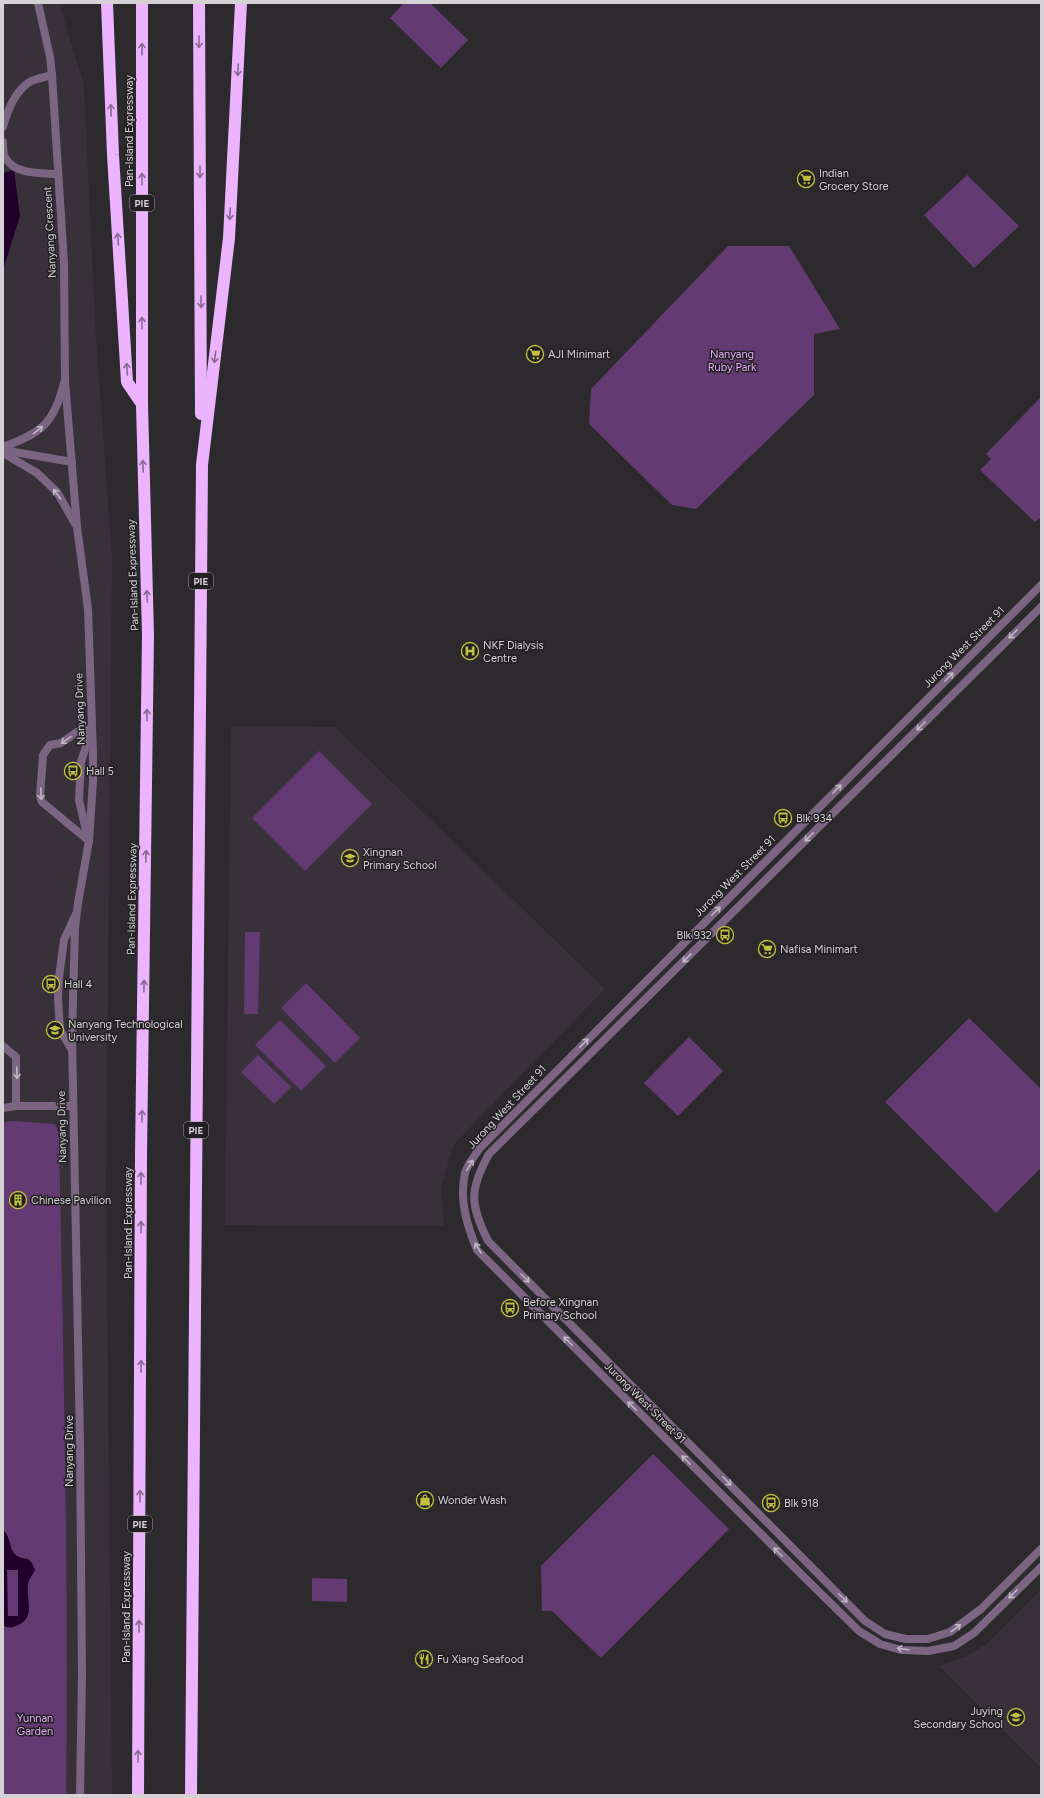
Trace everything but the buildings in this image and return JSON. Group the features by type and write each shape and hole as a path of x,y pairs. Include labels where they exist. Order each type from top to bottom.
{"highway":[{"path":"107,3 113,155 127,382 142,404"},
{"name":"Pan-Island Expressway","path":"138,1795 141,1155 148,643 142,404 142,3"},
{"name":"PIE","path":"191,1795 193,1204 202,465 199,3"},
{"path":"202,465 229,238 241,3"}],"street":[{"name":"Nanyang Crescent","path":"38,3 50,57 52,75 57,174 64,263 65,381 72,462"},
{"path":"3,127 7,112 17,95 28,83 52,75"},
{"path":"3,142 5,157 14,167 29,172 57,174"},
{"path":"3,450 30,436 41,428 56,410 65,381"},
{"path":"3,450 72,462"},
{"path":"3,450 37,473 57,492 77,527"},
{"name":"Nanyang Drive","path":"72,462 77,527 88,609 93,781 89,841 77,911 72,1050 80,1442 82,1675 80,1795"},
{"name":"Jurong West Street 91","path":"1041,585 479,1149 465,1172 462,1202 467,1226 477,1250 859,1631 880,1644 901,1650 928,1652 954,1646 974,1633 1041,1567"},
{"name":"Jurong West Street 91","path":"1041,607 489,1154 478,1175 474,1200 478,1221 488,1241 865,1621 885,1634 906,1639 928,1639 950,1632 981,1609 1041,1549"},
{"path":"89,841 42,802 40,796 43,755 46,750 50,745 61,744 77,732 92,727"},
{"path":"89,841 79,800 81,762 92,727"},
{"path":"72,1050 60,1030 58,984 64,940 77,911"},
{"path":"3,1046 16,1057 16,1106"},
{"path":"3,1108 16,1106 73,1106"}],"shaded area":[{"name":"Nanyang Technological University","path":"3,3 59,3 84,85 95,323 112,558 106,1186 112,1795 3,1795"},
{"path":"14,170 20,216 3,270 3,173"},
{"name":"Xingnan Primary School","path":"231,726 335,727 605,989 454,1144 441,1187 444,1226 225,1225"},
{"path":"3,1530 7,1534 13,1552 21,1558 28,1559 32,1563 35,1570 28,1582 29,1613 27,1618 24,1622 14,1627 3,1626","holes":["7,1570 18,1570 18,1616 8,1616"]},
{"name":"Juying Secondary School","path":"1041,1590 1041,1768 939,1666 967,1656 988,1643"}],"green space":[{"path":"404,3 430,3 468,40 441,68 390,18"},
{"path":"967,175 1019,226 974,268 924,215"},
{"name":"Nanyang Ruby Park","path":"728,246 789,246 840,329 814,334 814,395 696,509 672,505 589,424 591,389"},
{"path":"1041,397 1041,517 1035,522 980,470 991,459 986,454"},
{"path":"319,751 372,804 305,871 252,818"},
{"path":"245,932 260,932 258,1014 244,1014"},
{"path":"306,983 360,1038 335,1063 281,1008"},
{"path":"969,1018 1041,1089 1041,1168 996,1213 885,1102"},
{"path":"280,1020 326,1066 301,1091 255,1045"},
{"path":"689,1037 723,1071 678,1116 644,1083"},
{"path":"258,1055 291,1087 274,1104 241,1072"},
{"name":"Yunnan Garden","path":"14,1121 55,1124 59,1133 66,1547 66,1795 3,1795 3,1122"},
{"path":"653,1454 729,1529 601,1658 552,1611 542,1611 541,1566"},
{"path":"312,1578 347,1579 347,1602 312,1601"}],"place":[{"name":"Indian Grocery Store","path":"806,179"},
{"name":"AJI Minimart","path":"535,354"},
{"name":"NKF Dialysis Centre","path":"470,651"},
{"name":"Hall 5","path":"73,771"},
{"name":"Blk 934","path":"783,818"},
{"name":"Xingnan Primary School","path":"350,858"},
{"name":"Blk 932","path":"725,935"},
{"name":"Nafisa Minimart","path":"767,949"},
{"name":"Hall 4","path":"51,984"},
{"name":"Nanyang Technological University","path":"55,1030"},
{"name":"Chinese Pavilion","path":"18,1200"},
{"name":"Before Xingnan Primary School","path":"510,1308"},
{"name":"Wonder Wash","path":"425,1500"},
{"name":"Blk 918","path":"771,1503"},
{"name":"Fu Xiang Seafood","path":"424,1659"},
{"name":"Juying Secondary School","path":"1016,1717"}]}
